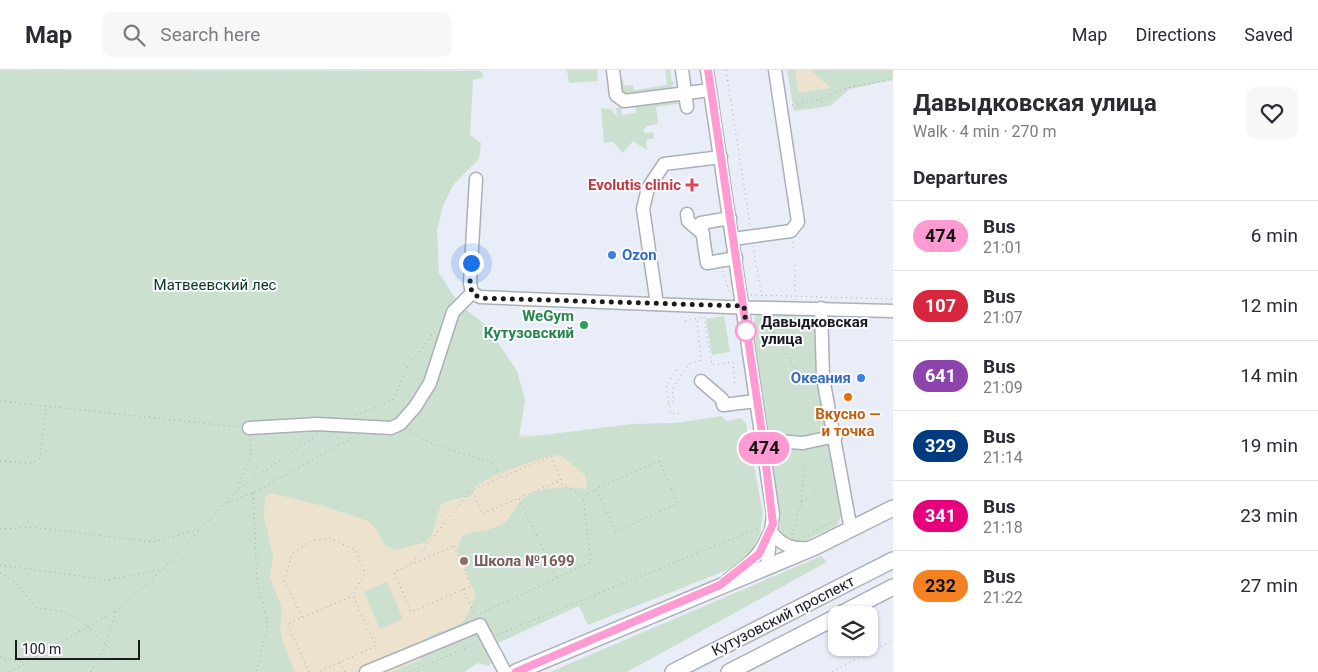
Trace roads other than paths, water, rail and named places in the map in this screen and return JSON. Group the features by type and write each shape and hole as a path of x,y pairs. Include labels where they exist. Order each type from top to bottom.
{"main road":[{"path":"516,672 720,585 815,547 893,508"},
{"name":"Кутузовский проспект","path":"673,672 893,560"},
{"name":"Кутузовский проспект","path":"857,606 893,587"},
{"name":"Кутузовский проспект","path":"729,672 828,621"}],"street":[{"path":"613,70 616,94 619,99 624,101 710,90"},
{"path":"682,70 687,107"},
{"path":"708,70 763,440 769,529 767,566"},
{"path":"733,239 791,231 798,222 775,70"},
{"path":"658,161 720,154"},
{"path":"657,304 643,208 648,188 664,164 720,154"},
{"path":"476,179 470,283 472,293 480,298 526,298 657,304 743,301 821,308 893,310"},
{"path":"687,214 688,221 702,234"},
{"path":"730,218 701,223 706,263 736,258"},
{"path":"249,428 332,425 391,428 400,424 414,407 430,382 453,312 472,293"},
{"path":"821,308 823,378 851,530"},
{"path":"701,381 722,399 723,405 756,401"},
{"path":"763,440 803,443 834,437"},
{"path":"769,529 782,544 790,548 815,547"},
{"path":"720,585 759,554 769,529"},
{"path":"366,672 480,625 505,672"}],"place":[{"name":"Evolutis clinic","path":"692,185"},
{"name":"Ozon","path":"612,255"},
{"name":"WeGym Кутузовский","path":"584,325"},
{"name":"Давыдковская улица","path":"746,331"},
{"name":"Океания","path":"861,378"},
{"name":"Вкусно — и точка","path":"848,397"},
{"name":"Школа №1699","path":"464,561"}],"park label":[{"name":"Матвеевский лес","path":"215,285"}]}
